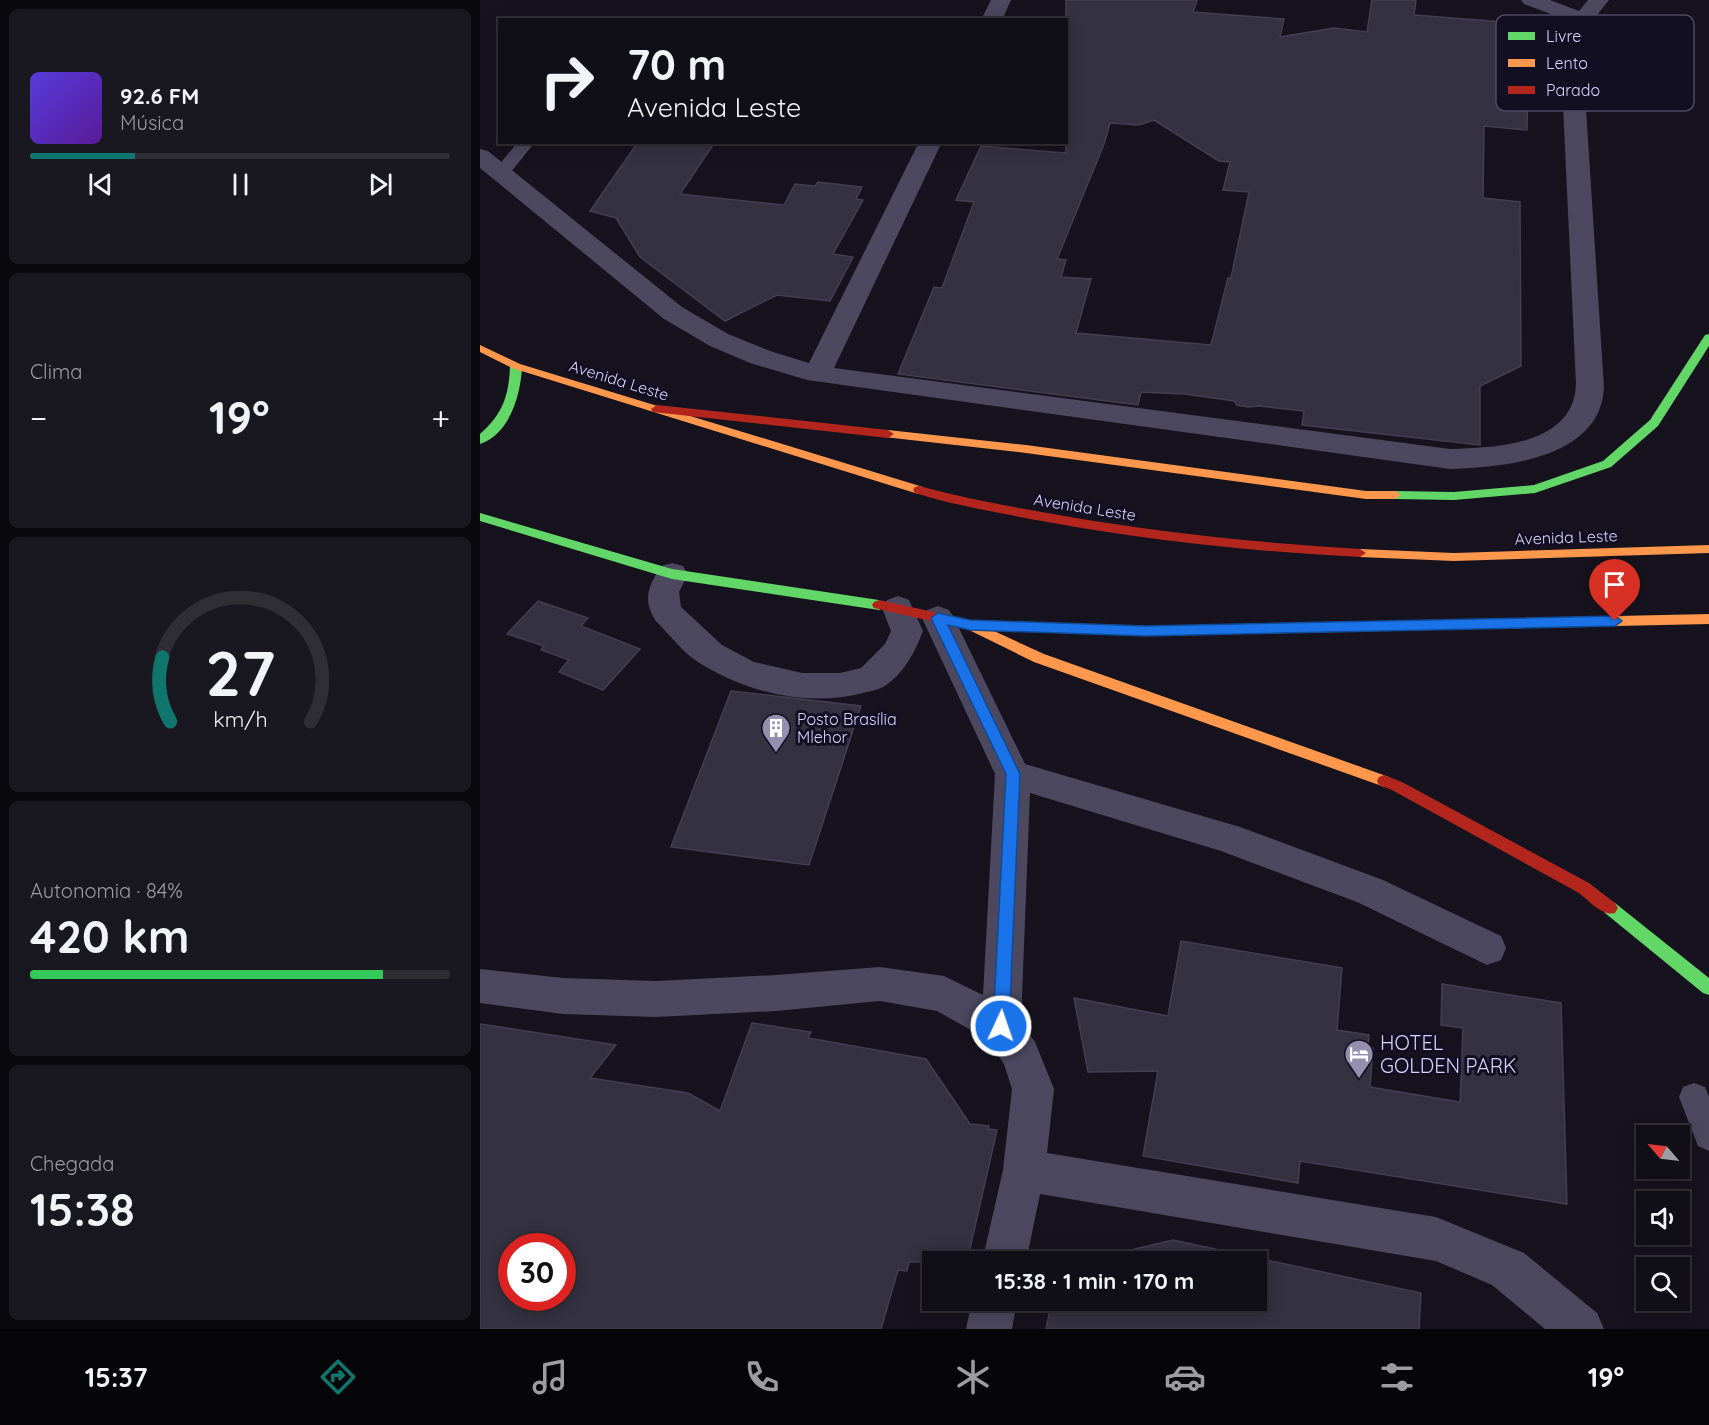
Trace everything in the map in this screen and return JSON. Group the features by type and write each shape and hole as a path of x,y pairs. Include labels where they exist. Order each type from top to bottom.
{"main road":[{"path":"657,409 1026,449 1366,495 1454,496 1535,489 1607,464 1654,423 1709,338"},
{"name":"Avenida Leste","path":"480,348 516,366 947,499 1109,529 1275,549 1455,557 1709,549"},
{"path":"480,440 499,425 512,407 516,393 516,366"},
{"path":"480,517 672,574 898,608 954,621 1146,631 1709,619"},
{"path":"954,621 1039,658 1397,786 1584,888 1709,988"}],"street":[{"path":"992,18 1001,0"},
{"path":"1531,0 1591,9"},
{"path":"488,166 674,313 720,340 760,357 817,374 1450,459 1492,458 1539,447 1570,429 1582,415 1589,398 1590,370 1575,111"},
{"path":"817,374 930,144"},
{"path":"672,574 663,592 666,612 710,654 746,673 802,686 840,686 872,678 899,651 907,631 898,608"},
{"path":"954,621 1013,774 1001,1026"},
{"path":"1013,774 1249,846 1370,891 1487,948"},
{"path":"480,986 563,996 656,999 776,993 880,984 944,994 1001,1026 1021,1055 1033,1089 1024,1170 1006,1251"},
{"path":"1024,1170 1436,1239 1508,1269 1581,1329"},
{"path":"989,1329 993,1311"}],"lane":[{"path":"488,166 524,144"},
{"path":"1694,1097 1709,1136"}],"building":[{"path":"1066,0 1197,0 1193,12 1284,19 1280,37 1334,28 1367,32 1372,0 1416,0 1414,15 1496,21 1496,111 1527,111 1527,130 1484,126 1483,198 1520,202 1521,366 1480,386 1480,445 1302,425 1304,411 1248,407 1237,405 1234,401 1185,394 1141,392 1138,405 898,374 934,287 942,288 974,202 956,200 981,146 1066,153 1066,144 1068,144 1068,18 1066,18","holes":["1154,120 1219,161 1230,162 1223,190 1249,192 1231,278 1228,278 1211,345 1076,333 1091,279 1061,277 1066,260 1057,259 1104,144 1110,123 1139,125"]},
{"path":"637,144 714,144 680,194 784,205 795,184 815,186 818,182 862,187 856,199 863,200 833,254 853,257 830,301 777,295 725,321 640,257 616,218 590,211"},
{"path":"538,601 588,618 581,626 640,649 603,690 559,672 569,660 541,650 544,646 507,634"},
{"name":"Posto Brasília Mlehor","path":"731,691 861,706 809,865 671,847"},
{"path":"1181,941 1342,968 1337,1030 1369,1035 1368,1048 1373,1048 1370,1087 1460,1102 1463,1028 1441,1025 1442,984 1561,1003 1567,1204 1300,1161 1298,1183 1143,1156 1158,1071 1088,1072 1074,998 1168,1016"},
{"path":"752,1023 811,1032 808,1038 926,1059 970,1124 989,1126 988,1129 997,1130 970,1251 922,1251 922,1262 909,1262 907,1271 898,1270 881,1329 480,1329 480,1024 616,1045 590,1078 688,1093 720,1111"},
{"path":"1173,1240 1224,1251 1126,1251"},
{"path":"1267,1260 1421,1293 1419,1329 1046,1329 1050,1311 1267,1311"}],"traffic: fast":[{"path":"1395,495 1454,496 1535,489 1607,464 1654,423 1709,337"},
{"path":"480,440 504,416 512,400 516,366"},
{"path":"480,517 672,574 879,605"},
{"path":"1610,908 1709,988"}],"traffic: slow":[{"path":"480,348 516,366 919,490"},
{"path":"888,434 1026,449 1366,495 1395,495"},
{"path":"1360,553 1454,557 1709,549"},
{"path":"1290,628 1709,619"},
{"path":"970,625 1039,658 1384,781"}],"traffic: jam":[{"path":"657,409 888,434"},
{"path":"919,490 949,499 1119,530 1279,548 1360,553"},
{"path":"879,605 970,625 1146,631 1290,628"},
{"path":"1384,781 1584,888 1610,908"}],"place":[{"name":"Posto Brasília Mlehor","path":"776,754"},
{"name":"HOTEL GOLDEN PARK","path":"1359,1080"}],"route":[{"path":"1001,1026 1013,774 938,618 970,625 1146,631 1615,621"}]}
